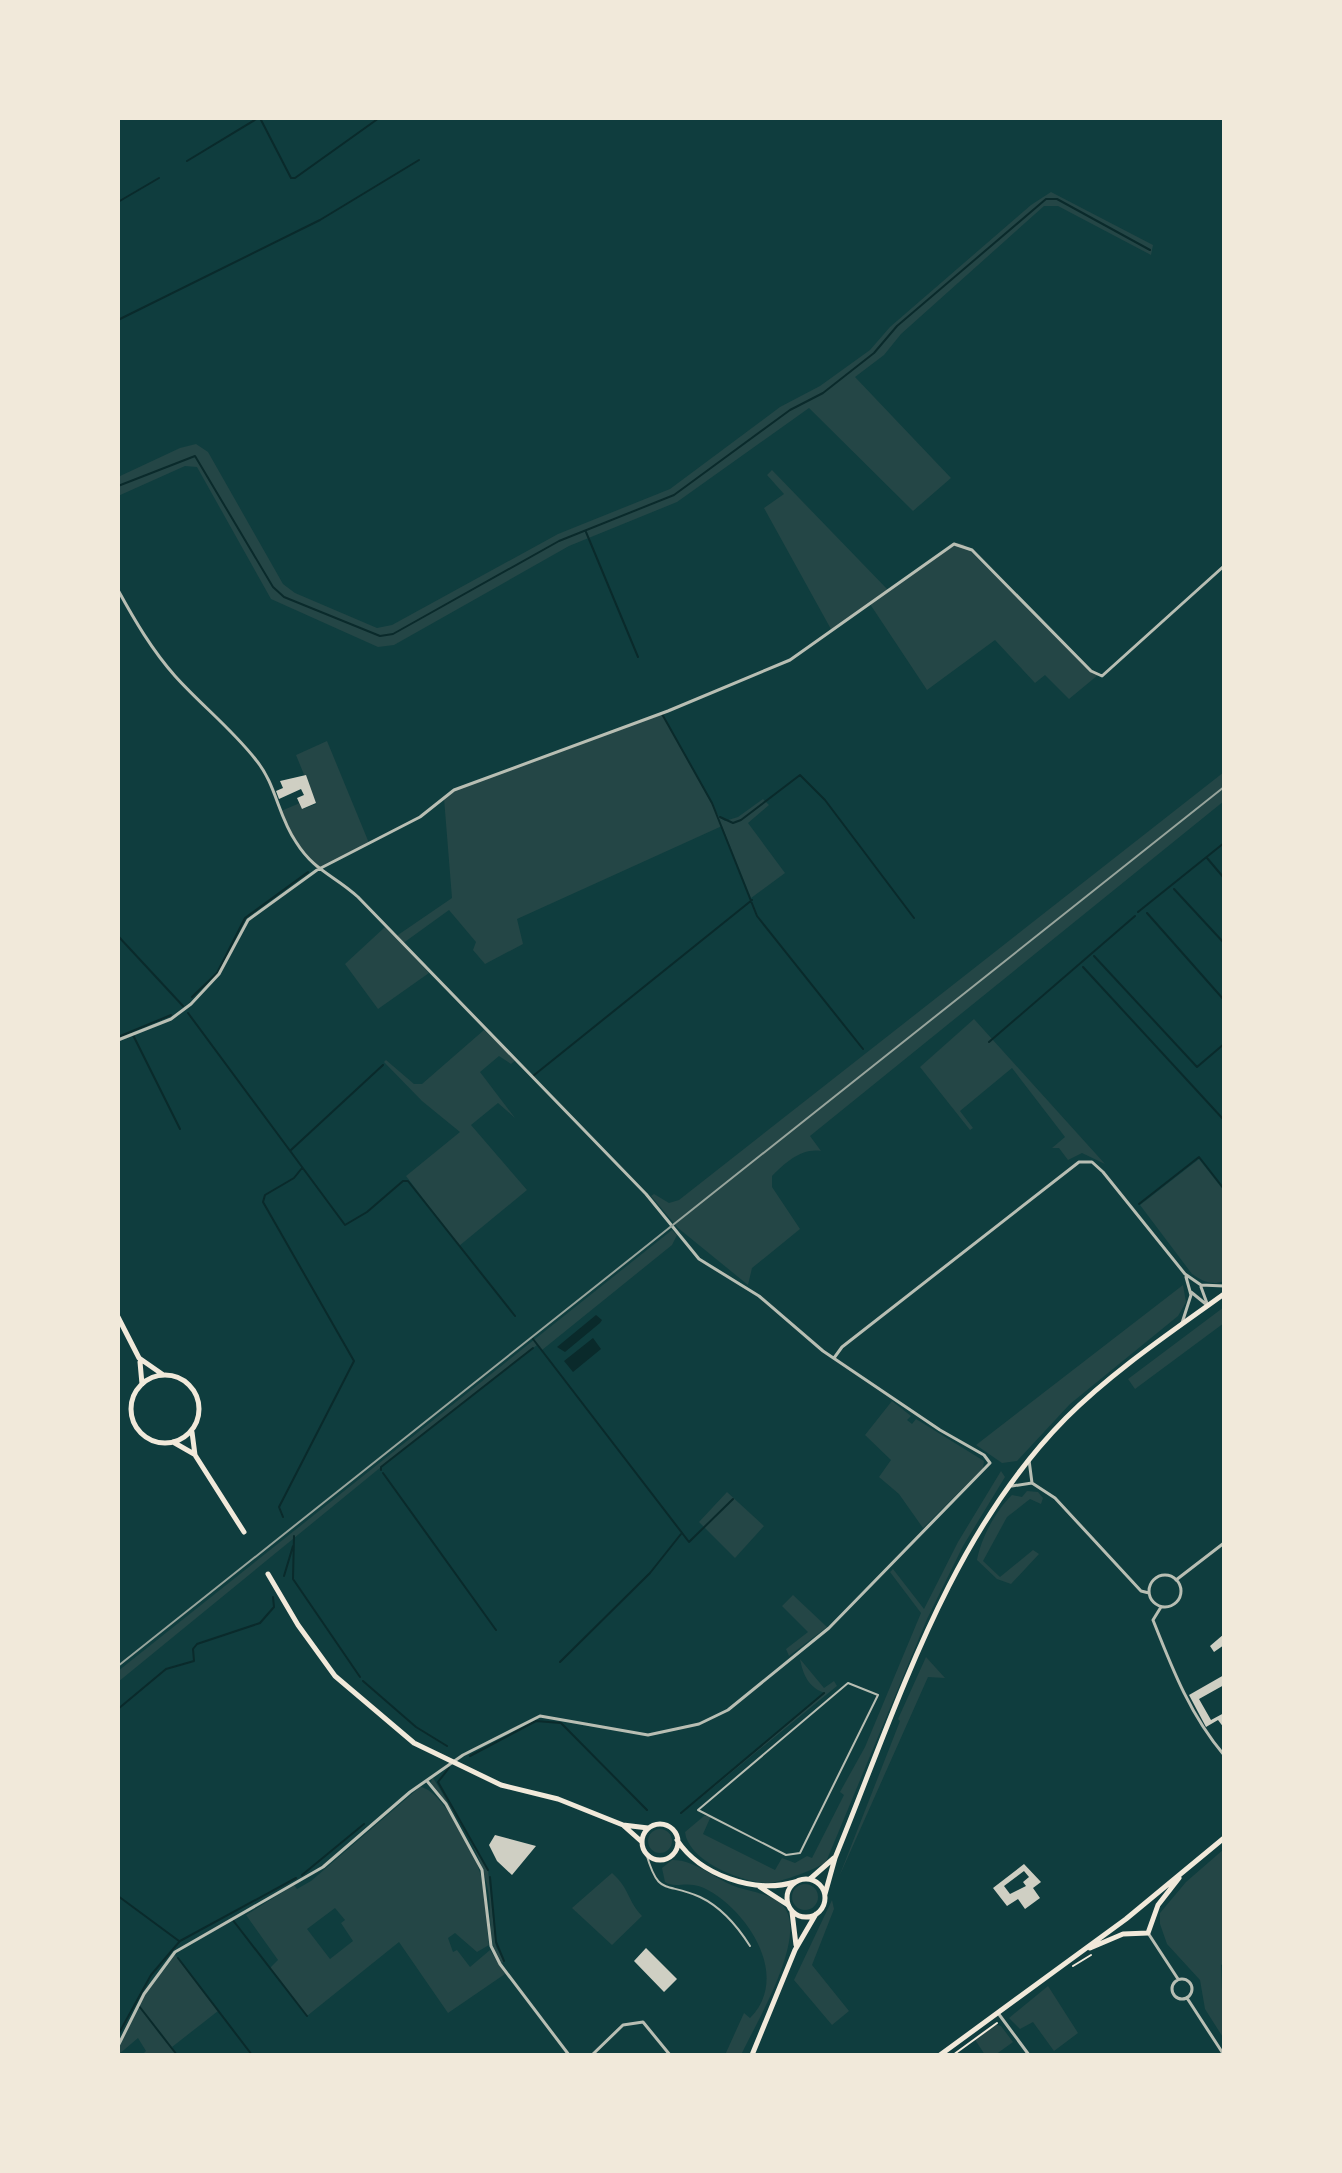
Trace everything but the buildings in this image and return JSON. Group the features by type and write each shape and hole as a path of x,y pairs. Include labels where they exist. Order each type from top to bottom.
{"main road":[{"path":"752,2055 795,1950 824,1904 835,1858 934,1620 981,1528 1029,1459 1083,1402 1224,1294"},
{"path":"118,1317 139,1358 150,1369 182,1379 195,1392 199,1411 193,1428 195,1455"},
{"path":"139,1358 142,1384"},
{"path":"164,1375 142,1384 132,1400 135,1425 148,1438 173,1442 195,1455 244,1532"},
{"path":"173,1442 193,1428"},
{"path":"268,1574 298,1625 335,1676 414,1743 501,1785 558,1799 623,1825 648,1828 658,1824 668,1826 688,1855 720,1873 759,1887 788,1905"},
{"path":"623,1825 642,1842 646,1853 655,1859 688,1855"},
{"path":"642,1842 648,1828"},
{"path":"940,2055 1000,2016 1126,1919 1224,1838"},
{"path":"669,1857 676,1849 677,1840"},
{"path":"759,1887 810,1879 835,1858"},
{"path":"1085,1950 1123,1934 1148,1933 1158,1905 1184,1870"},
{"path":"810,1879 822,1887 825,1894"},
{"path":"795,1882 786,1895 792,1912 795,1950"},
{"path":"1137,1909 1149,1912 1153,1920"},
{"path":"792,1912 806,1918 816,1914"},
{"path":"1126,1919 1126,1927 1134,1935"}],"street":[{"path":"118,1040 171,1019 189,1006 219,974 250,918 317,870 420,817 454,790 662,713 790,660 954,544 972,550 1091,671 1102,676 1224,566"},
{"path":"118,590 145,638 173,674 227,725 264,771 292,836 317,870 340,881 358,897 646,1194 699,1259 759,1296 834,1358 940,1430 989,1459 989,1467 829,1628 717,1717 682,1729 648,1735 540,1716 451,1762 316,1872 175,1952 144,1994 118,2046"},
{"path":"834,1358 842,1347 1079,1162 1092,1162 1103,1172 1185,1274 1201,1285 1224,1286"},
{"path":"1185,1274 1191,1292 1208,1306"},
{"path":"1201,1285 1208,1306"},
{"path":"1181,1324 1191,1292"},
{"path":"1029,1459 1032,1483"},
{"path":"1008,1486 1032,1483 1055,1498 1141,1591 1149,1593 1161,1607"},
{"path":"1176,1580 1224,1543"},
{"path":"1149,1593 1158,1577 1167,1576 1176,1580 1180,1588 1177,1601 1161,1607 1153,1620 1178,1684 1207,1735 1224,1755"},
{"path":"427,1781 446,1804 482,1870 491,1946 500,1964 569,2055"},
{"path":"1148,1933 1178,1979 1190,1983 1192,1991 1187,1998 1180,1999 1173,1994 1172,1985 1178,1979"},
{"path":"1187,1998 1224,2055"},
{"path":"1000,2016 1029,2055"},
{"path":"592,2055 623,2025 643,2022 670,2055"}],"lane":[{"path":"848,1683 878,1695 854,1750 798,1854 788,1856 698,1810 848,1683"},
{"path":"646,1853 651,1874 667,1888 697,1896 714,1906 733,1922 750,1946"}],"path":[{"path":"1071,1967 1093,1954"},
{"path":"953,2055 1000,2016"}],"shaded area":[{"path":"1051,192 1153,245 1151,255 1058,206 1044,206 901,334 884,355 855,377 951,478 913,511 809,408 677,502 569,546 394,645 378,647 271,599 197,467 185,466 118,496 118,477 180,448 196,444 208,452 283,584 295,593 377,628 392,625 558,534 670,489 780,407 820,386 870,350 890,327 1031,205"},
{"path":"772,470 888,590 957,543 963,544 1098,675 1069,699 1045,675 1035,683 995,640 927,690 870,604 832,631 764,508 784,494 767,475"},
{"path":"662,713 719,817 725,821 738,817 763,799 769,805 748,823 785,873 751,898 722,826 517,919 523,944 485,964 473,950 476,942 449,910 402,944 429,973 378,1009 345,964 385,927 395,937 452,898 444,798 454,790"},
{"path":"327,741 369,843 317,870 292,836 281,811 300,803 303,809 316,804 296,755"},
{"path":"1224,772 1224,801 810,1136 821,1151 800,1154 772,1176 772,1187 800,1229 752,1268 748,1285 678,1228 651,1196 654,1194 669,1203 679,1200"},
{"path":"974,1019 1105,1164 1082,1153 1068,1160 1059,1148 1052,1148 1065,1137 1012,1068 960,1111 973,1128 970,1130 920,1067"},
{"path":"484,1030 516,1060 511,1064 499,1056 480,1072 515,1118 498,1103 471,1125 527,1190 459,1246 406,1176 460,1132 422,1101 384,1062 386,1060 414,1084 422,1084"},
{"path":"1199,1159 1224,1191 1224,1281 1215,1283 1192,1274 1140,1205"},
{"path":"672,1230 677,1235 672,1245 542,1350 537,1345 381,1467 118,1682 118,1671"},
{"path":"1183,1285 1186,1302 1178,1316 1070,1404 1017,1461 1002,1463 976,1445"},
{"path":"1224,1307 1224,1323 1135,1389 1128,1379"},
{"path":"596,1315 602,1320 600,1323 565,1352 557,1347"},
{"path":"593,1338 601,1349 573,1372 564,1361"},
{"path":"892,1401 911,1416 907,1420 912,1424 916,1419 984,1461 983,1468 923,1528 899,1494 879,1477 891,1460 865,1435"},
{"path":"1001,1471 1005,1477 963,1546 927,1619 826,1862 798,1875 767,1883 744,1879 705,1861 688,1842 685,1832 704,1816 711,1816 703,1834 775,1870 782,1858 795,1863 807,1856 812,1858 844,1795 840,1792 865,1747 921,1613 890,1572 893,1569 924,1609 958,1542"},
{"path":"1027,1491 1038,1492 1043,1498 1041,1504 1030,1499 1007,1517 983,1561 1000,1577 1033,1550 1039,1554 1011,1584 997,1579 977,1560 1000,1508 1012,1495 1022,1497"},
{"path":"727,1492 764,1526 735,1558 699,1522"},
{"path":"793,1595 827,1627 789,1656 786,1649 808,1632 782,1606"},
{"path":"926,1657 945,1678 928,1677 839,1877 900,1721 898,1719"},
{"path":"800,1659 824,1688 834,1681 837,1686 682,1813 825,1693 808,1680"},
{"path":"432,1776 457,1818 431,1783"},
{"path":"420,1787 428,1790 447,1810 465,1839 483,1885 489,1945 477,1952 455,1933 448,1938 453,1952 457,1950 470,1967 490,1950 505,1974 448,2013 399,1942 307,2016 270,1968 278,1960 246,1915 294,1885 297,1889 311,1881","holes":["335,1908 345,1920 341,1923 353,1941 330,1959 307,1929"]},
{"path":"660,1829 671,1836 672,1841 665,1852 660,1853 649,1846 648,1841 655,1830"},
{"path":"467,1835 488,1870 496,1947 504,1961 501,1964 493,1945 484,1872"},
{"path":"1224,1849 1224,1963 1221,1965 1224,2039 1205,2009 1200,1980 1167,1944 1160,1924 1160,1913 1186,1882"},
{"path":"672,1860 688,1863 734,1886 774,1899 784,1907 790,1921 785,1959 768,2002 741,2055 725,2055 744,2013 750,2018 762,2001 766,1983 765,1964 748,1927 720,1898 698,1886 665,1882 662,1868"},
{"path":"612,1873 642,1916 612,1945 572,1908"},
{"path":"805,1884 814,1888 818,1897 814,1906 805,1910 796,1906 792,1897 796,1888"},
{"path":"832,1900 834,1909 812,1965 849,2011 832,2025 794,1980"},
{"path":"175,1955 218,2011 172,2047 177,2055 142,2055 146,2051 138,2038 118,2055 132,2017"},
{"path":"1048,1986 1078,2033 1054,2051 1033,2022 1020,2029 1009,2018"},
{"path":"994,2024 1001,2026 1013,2042 995,2055 985,2055 974,2038"}],"waterway":[{"path":"187,161 258,118"},
{"path":"260,118 291,178 379,118"},
{"path":"118,320 320,220 419,160"},
{"path":"118,202 159,178"},
{"path":"118,486 195,456 273,587 284,597 380,636 393,634 559,541 674,495 790,410 823,393 874,353 897,326 1046,199 1057,199 1150,250"},
{"path":"586,532 638,657"},
{"path":"662,714 712,803 757,916 863,1049"},
{"path":"720,817 733,823 741,820 800,775 825,800 914,918"},
{"path":"1138,912 1224,843"},
{"path":"1207,858 1224,878"},
{"path":"192,997 217,973 245,918 308,872"},
{"path":"1174,889 1224,943"},
{"path":"533,1076 752,900"},
{"path":"1147,913 1224,1000"},
{"path":"989,1042 1135,916"},
{"path":"118,936 183,1006"},
{"path":"1094,956 1197,1067 1224,1044"},
{"path":"1083,967 1223,1119"},
{"path":"188,1013 345,1225 367,1212 403,1181 408,1181 515,1316"},
{"path":"118,1037 171,1015"},
{"path":"132,1033 180,1129"},
{"path":"291,1150 383,1065"},
{"path":"1139,1204 1199,1157 1224,1189"},
{"path":"283,1517 279,1507 354,1361 263,1202 265,1195 294,1178 302,1168"},
{"path":"533,1339 689,1542 733,1499"},
{"path":"381,1470 533,1348"},
{"path":"383,1473 496,1630"},
{"path":"560,1662 650,1573 681,1534"},
{"path":"294,1536 293,1579 360,1677"},
{"path":"284,1576 293,1546"},
{"path":"118,1709 166,1669 194,1661 193,1649 197,1644 260,1623 274,1607 273,1597"},
{"path":"363,1681 416,1727 447,1746"},
{"path":"681,1813 824,1693"},
{"path":"470,1756 536,1721 561,1723 647,1810"},
{"path":"449,1768 438,1782 488,1870"},
{"path":"302,1875 364,1824"},
{"path":"490,1877 496,1942 504,1961"},
{"path":"118,2035 151,1975 180,1941 296,1878"},
{"path":"118,1896 179,1941"},
{"path":"232,1919 307,2016"},
{"path":"178,1958 252,2055"},
{"path":"139,2006 177,2055"}],"railway":[{"path":"118,1666 1224,787"}]}
